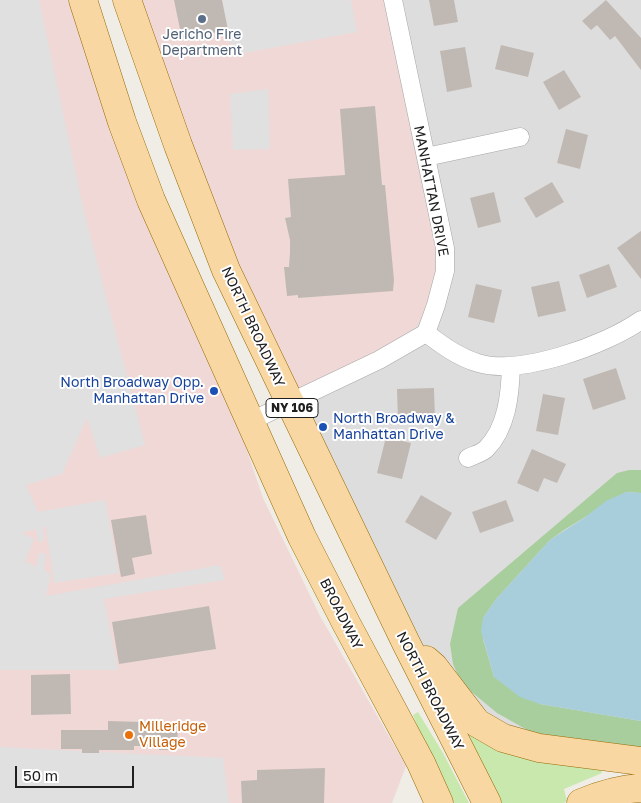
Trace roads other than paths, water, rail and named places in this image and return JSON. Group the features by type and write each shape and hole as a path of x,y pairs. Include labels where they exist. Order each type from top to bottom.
{"main road":[{"name":"NY 106","path":"83,0 122,122 151,200 249,422"},
{"name":"NORTH BROADWAY","path":"127,0 178,146 226,270 288,402 406,643 487,803"},
{"name":"BROADWAY","path":"249,422 310,552 421,763 439,803"},
{"path":"406,643 434,667 477,723 503,738 539,748 641,761"},
{"path":"420,803 421,763"},
{"path":"581,803 595,797 630,788 641,788"}],"street":[{"name":"MANHATTAN DRIVE","path":"393,0 445,248 445,272 426,332"},
{"path":"426,157 520,137"},
{"path":"249,422 379,360 426,332 445,348 462,357 480,364 511,367 561,356 599,343 641,320"},
{"path":"468,458 485,450 504,420 510,388 511,367"}],"water":[{"path":"626,492 641,493 641,721 540,704 520,697 494,677 481,631 483,618 497,598 550,540 606,501"}],"place":[{"name":"Jericho Fire Department","path":"202,19"},
{"name":"North Broadway Opp. Manhattan Drive","path":"214,391"},
{"name":"North Broadway & Manhattan Drive","path":"323,427"},
{"name":"Milleridge Village","path":"129,735"}]}
